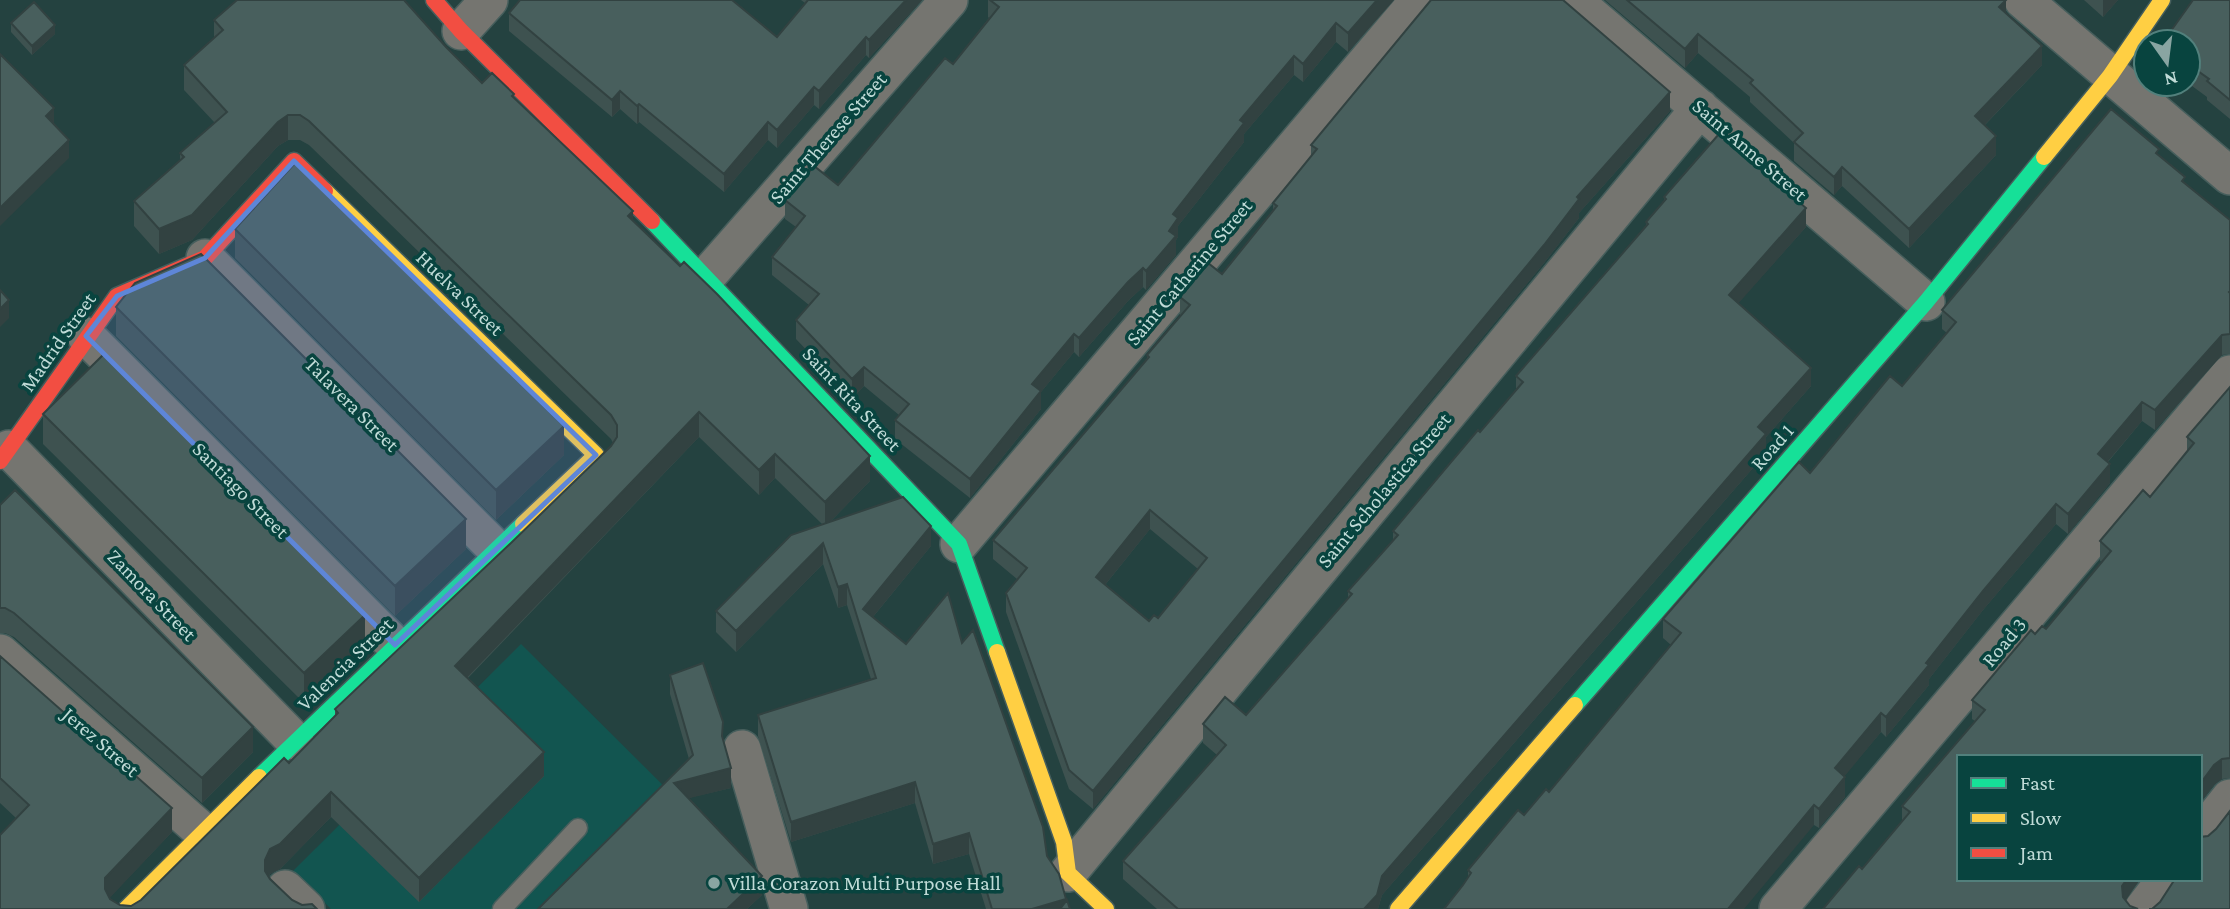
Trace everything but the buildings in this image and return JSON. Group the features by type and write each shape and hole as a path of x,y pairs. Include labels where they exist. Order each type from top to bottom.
{"street":[{"name":"Saint Rita Street","path":"434,0 461,31 707,276 959,544 1064,842 1068,873"},
{"path":"461,31 489,0"},
{"name":"Saint Therese Street","path":"707,276 949,0"},
{"name":"Saint Catherine Street","path":"959,544 1419,0"},
{"name":"Saint Anne Street","path":"1573,0 1926,302"},
{"path":"2023,0 2230,176"},
{"name":"Road 1","path":"1398,909 1926,302 2110,76 2162,0"},
{"name":"Saint Scholastica Street","path":"1068,873 1700,108"},
{"name":"Madrid Street","path":"4,455 117,296 205,258 294,161"},
{"name":"Huelva Street","path":"294,161 596,455"},
{"name":"Talavera Street","path":"205,258 498,551"},
{"name":"Santiago Street","path":"86,336 395,645"},
{"name":"Road 3","path":"1778,909 2230,374"},
{"name":"Zamora Street","path":"4,455 295,741"},
{"name":"Valencia Street","path":"126,909 295,741 596,455"},
{"name":"Jerez Street","path":"0,653 202,831"},
{"path":"742,750 789,909"},
{"path":"2202,833 2230,798"},
{"path":"1068,873 1106,909"},
{"path":"2143,909 2164,881"}],"lane":[{"path":"502,909 578,828"}],"highlighted area":[{"path":"294,161 596,455 395,645 86,336 117,296 205,258"}],"shaded area":[{"path":"521,644 707,829 627,909 331,909 293,871"}],"traffic: fast":[{"path":"1575,705 1926,302 2044,157"},
{"path":"652,221 959,544 997,652"},
{"path":"259,777 523,524"}],"traffic: slow":[{"path":"2044,157 2110,76 2162,0"},
{"path":"325,191 596,455 523,524"},
{"path":"997,652 1064,842 1068,873 1106,909"},
{"path":"1398,909 1575,705"},
{"path":"126,909 259,777"}],"traffic: jam":[{"path":"434,0 461,31 652,221"},
{"path":"0,461 117,296 205,258 294,161 325,191"}],"place":[{"name":"Villa Corazon Multi Purpose Hall","path":"714,883"}]}
